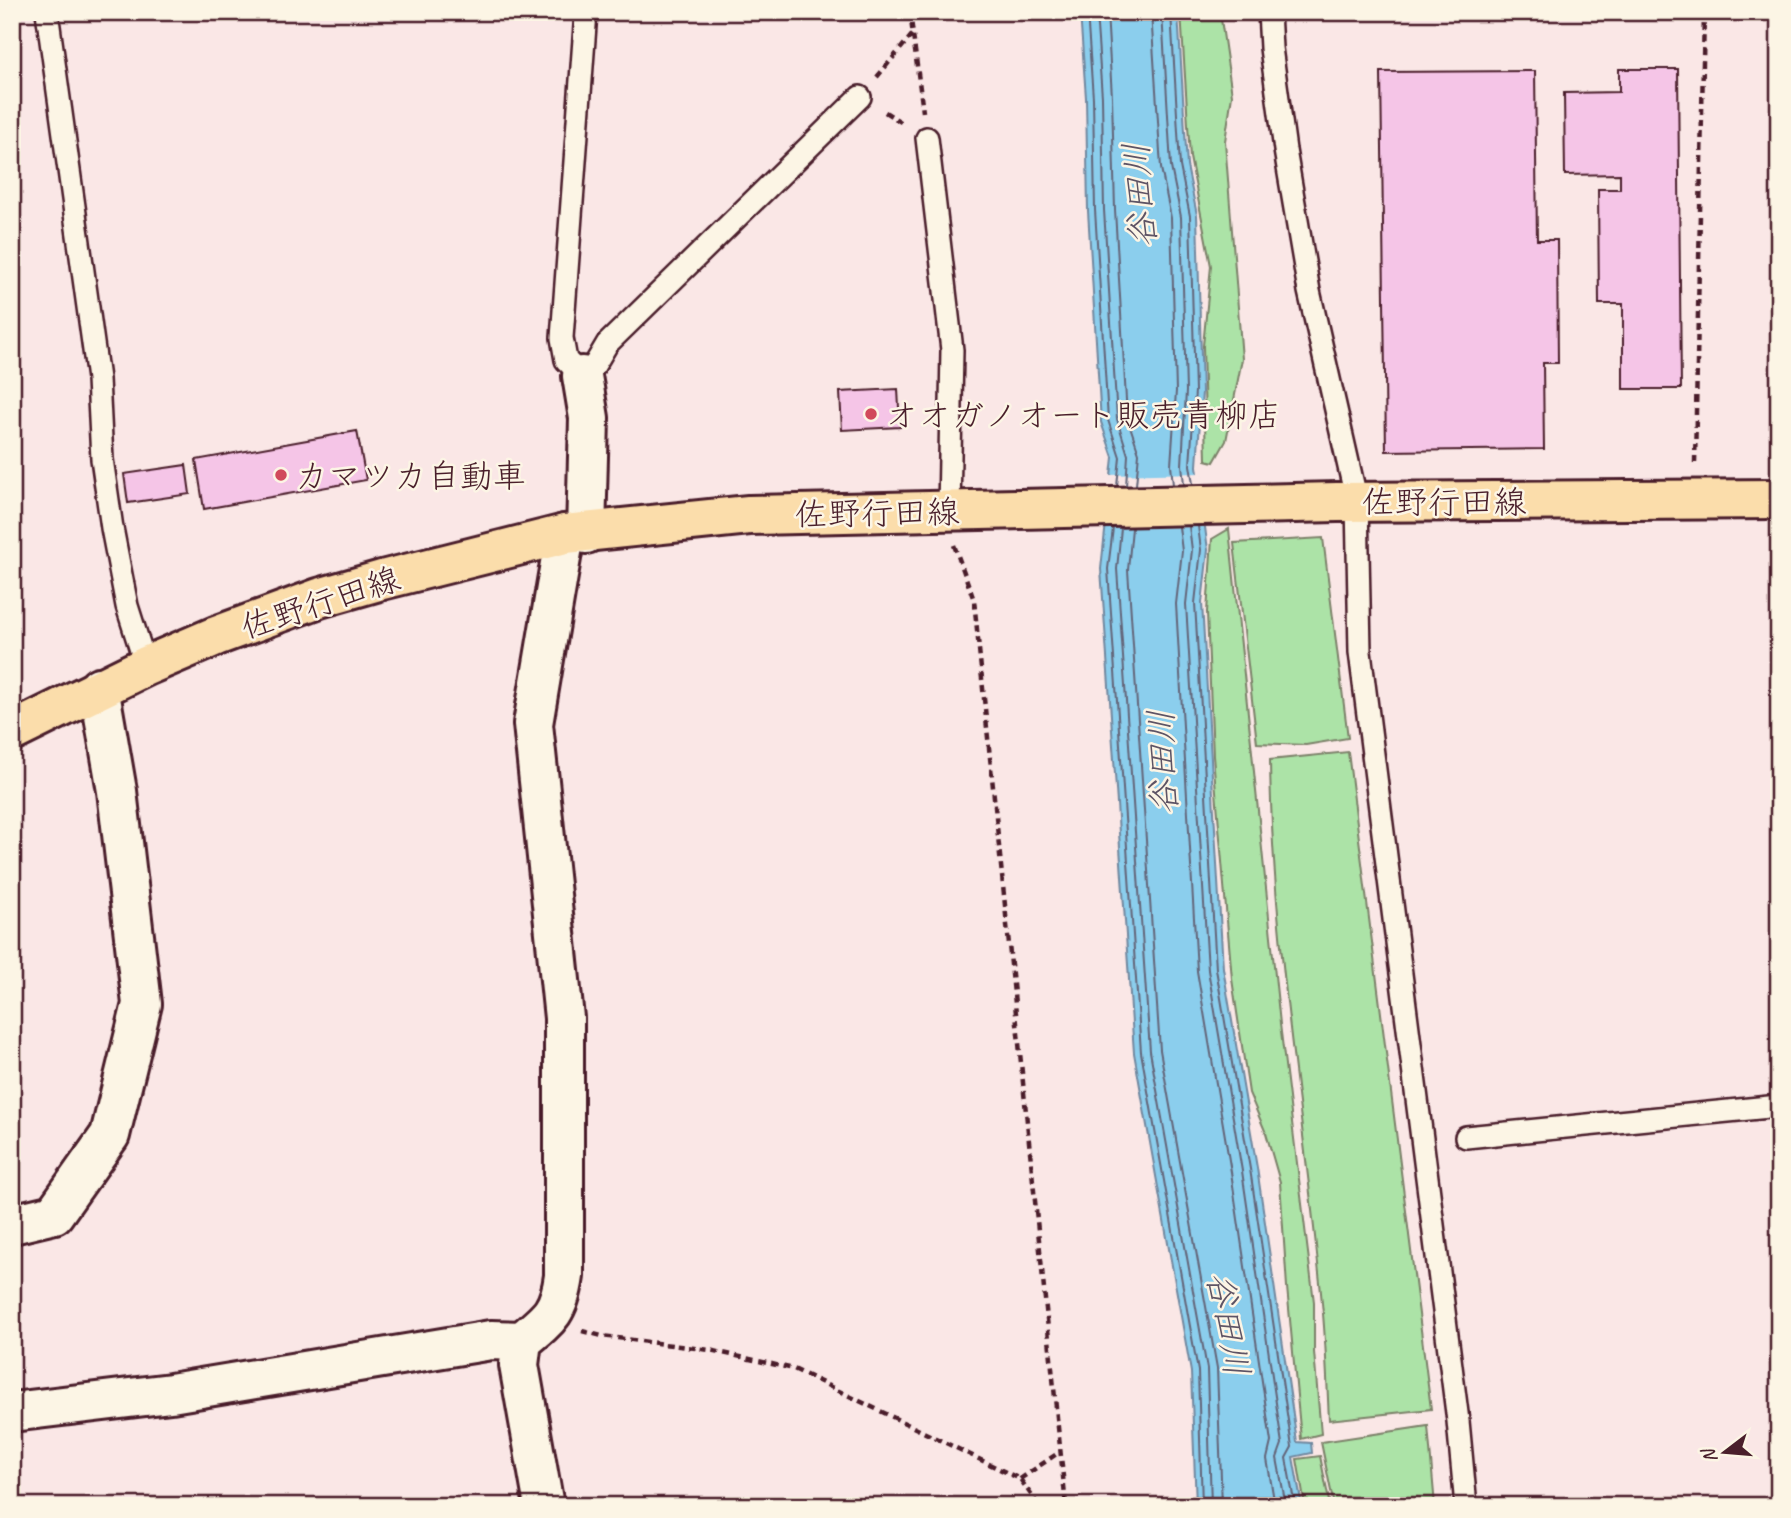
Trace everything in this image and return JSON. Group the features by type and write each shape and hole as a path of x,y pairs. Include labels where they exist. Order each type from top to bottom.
{"main road":[{"name":"佐野行田線","path":"12,732 146,666 216,636 319,598 407,573 575,534 749,515 1347,502 1779,499"}],"street":[{"path":"544,1506 519,1365 523,1341 546,1322 561,1300 564,1276 564,1018 533,724 575,534 589,418 582,376"},
{"path":"12,1224 54,1214 110,1135 142,1004 117,791 99,687"},
{"path":"12,1412 170,1393 491,1340 523,1341"}],"lane":[{"path":"47,12 98,379 103,459 113,528 127,606 146,666"},
{"path":"586,12 562,338 566,360 582,376 594,366 607,344 860,97"},
{"path":"1269,12 1281,124 1347,502 1360,652 1458,1422 1466,1506"},
{"path":"927,138 952,349 955,510"},
{"path":"1465,1138 1779,1106"}],"path":[{"path":"910,12 927,138"},
{"path":"1694,499 1704,12"},
{"path":"955,510 955,552 974,600 1066,1506"},
{"path":"552,1313 574,1329 602,1336 710,1350 794,1368 1020,1479 1040,1506"},
{"path":"1020,1479 1061,1451"}],"green space":[{"path":"1181,12 1220,12 1232,95 1225,141 1242,359 1226,441 1214,462 1206,460 1203,346 1211,266 1190,157"},
{"path":"1229,529 1280,1024 1314,1302 1314,1352 1321,1434 1301,1439 1280,1182 1266,1133 1249,1093 1232,979 1213,756 1207,612 1212,539"},
{"path":"1323,538 1348,738 1306,745 1257,743 1234,543"},
{"path":"1348,752 1431,1409 1329,1420 1322,1303 1283,964 1272,828 1270,760"},
{"path":"1428,1426 1435,1506 1334,1506 1321,1442"},
{"path":"1320,1456 1330,1506 1305,1506 1297,1459"}],"water":[{"name":"谷田川","path":"1080,12 1178,12 1187,166 1197,215 1202,392 1197,466 1208,550 1202,603 1223,968 1257,1168 1297,1442 1311,1443 1312,1453 1293,1457 1302,1506 1196,1506 1191,1372 1134,1053 1101,569 1113,457 1101,422 1088,211 1086,98"}],"pier":[{"path":"1202,473 1209,527 1102,528 1107,475"}],"building":[{"path":"1619,69 1678,69 1681,389 1623,389 1623,304 1599,304 1598,189 1620,189 1620,174 1565,175 1564,93 1619,92"},
{"path":"1535,71 1537,240 1557,240 1558,363 1543,363 1544,449 1386,451 1381,72"},
{"path":"898,389 900,427 842,430 840,392"},
{"path":"357,431 366,480 204,509 196,460"},
{"path":"186,465 190,494 128,503 124,474"}],"place":[{"name":"オオガノオート販売青柳店","path":"871,414"},
{"name":"カマツカ自動車","path":"281,475"}]}
